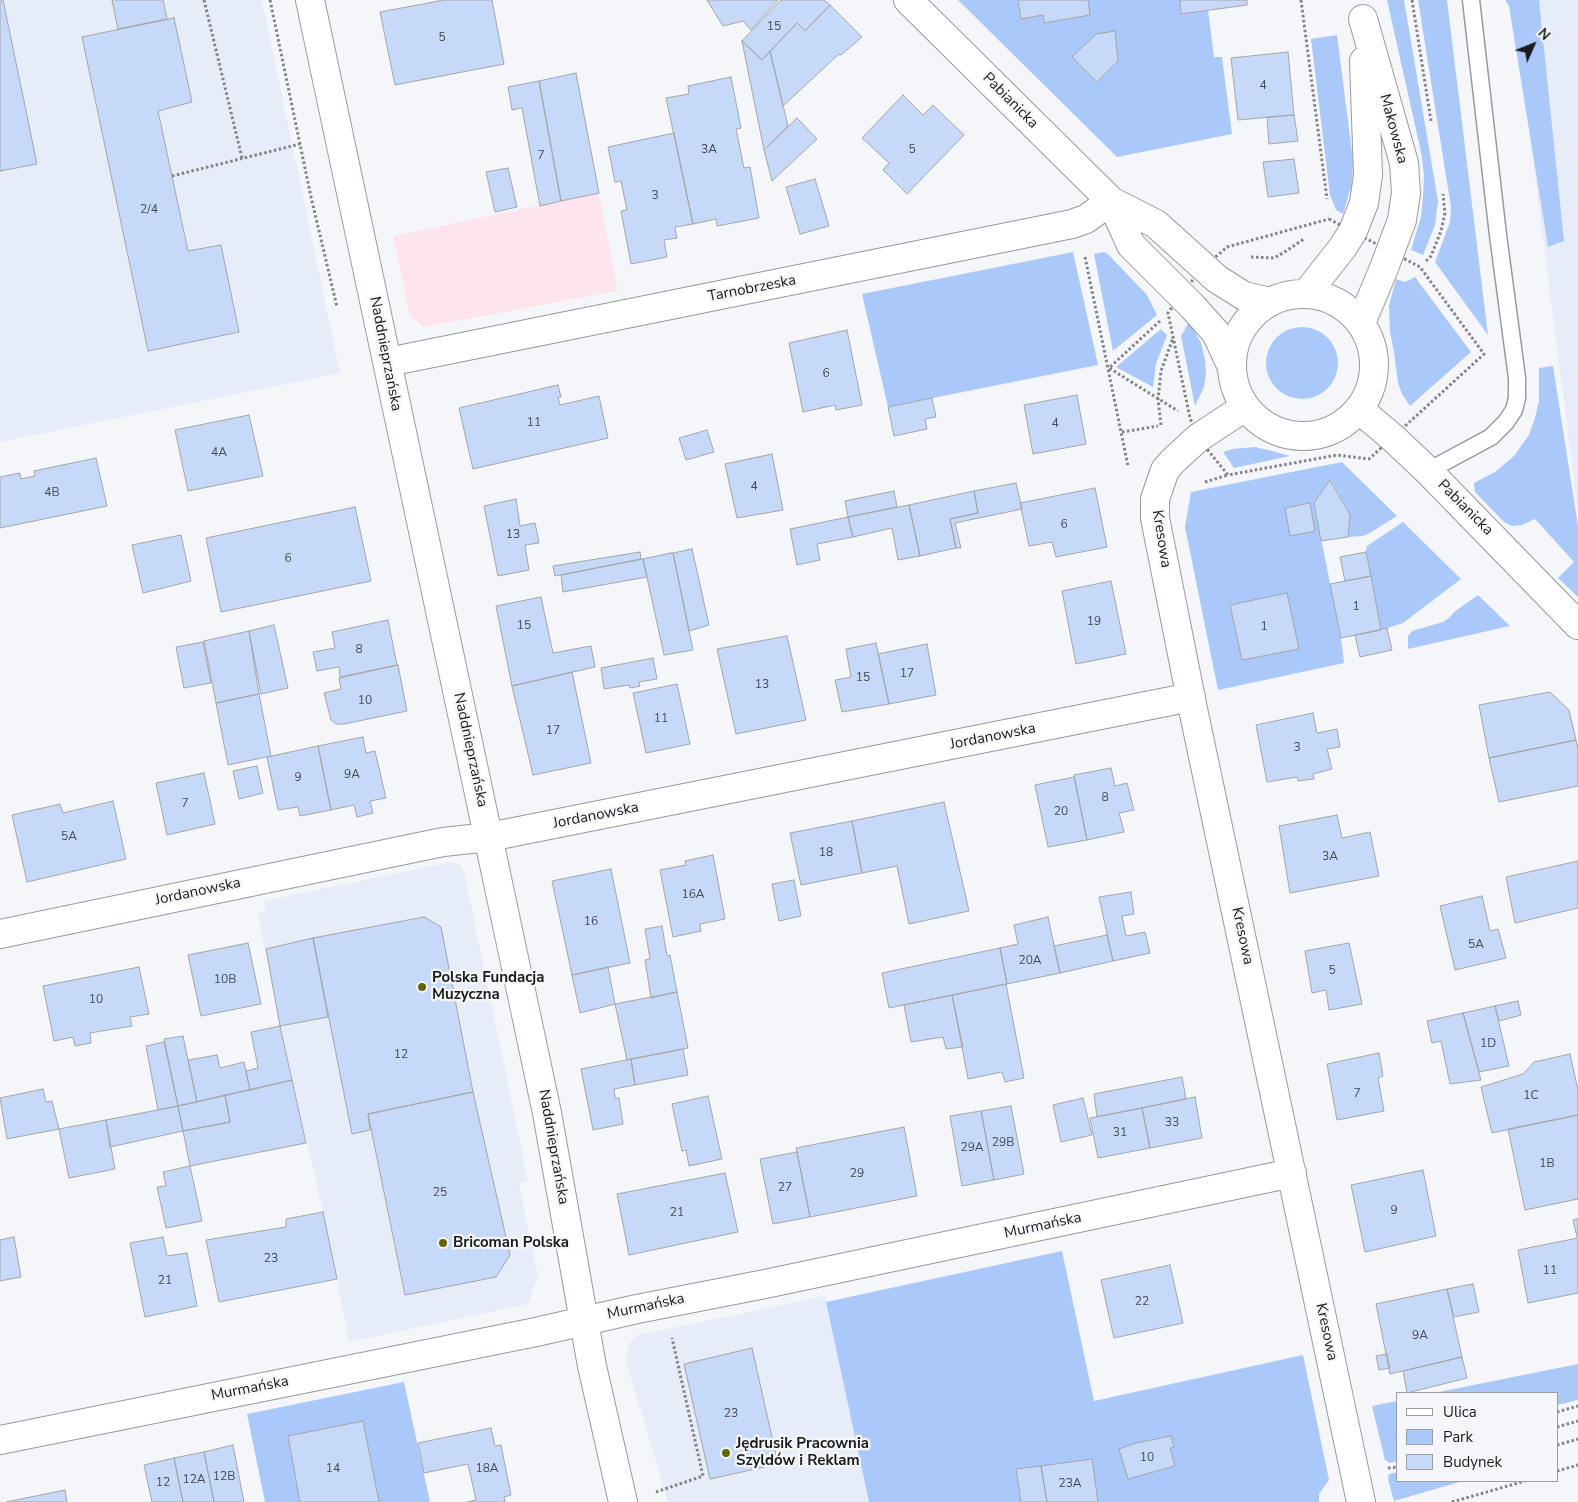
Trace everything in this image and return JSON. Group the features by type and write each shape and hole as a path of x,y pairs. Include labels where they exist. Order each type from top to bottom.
{"street":[{"name":"Naddnieprzańska","path":"310,0 547,1113 592,1366 623,1502"},
{"name":"Pabianicka","path":"908,0 1111,201 1156,224 1217,279 1244,296 1270,302"},
{"name":"Makowska","path":"1306,294 1343,247 1341,225 1364,203 1368,175 1361,9"},
{"name":"Makowska","path":"1361,9 1404,163 1406,193 1402,220 1361,323"},
{"name":"Tarnobrzeska","path":"388,362 1072,224 1086,219 1111,201"},
{"name":"Pabianicka","path":"1111,201 1131,245 1174,304 1216,333 1232,367"},
{"path":"1306,294 1336,303 1361,323 1370,342 1374,363 1372,383 1360,410 1339,427 1306,437 1272,429 1245,407 1235,388 1232,367 1235,341 1242,327 1254,312 1270,302 1306,294"},
{"name":"Kresowa","path":"1245,407 1194,428 1165,470 1155,499 1155,518 1361,1502"},
{"name":"Pabianicka","path":"1360,410 1393,438 1428,472 1572,618"},
{"name":"Jordanowska","path":"0,934 443,842 489,837 1191,697"},
{"name":"Murmańska","path":"0,1440 519,1335 1292,1173"}],"lane":[{"path":"1428,472 1491,437 1506,422 1514,410 1518,398 1470,0"}],"path":[{"path":"204,0 242,158"},
{"path":"1301,0 1327,200"},
{"path":"172,176 300,144"},
{"path":"1328,210 1341,225 1420,267 1484,354 1368,460 1337,455 1228,475 1194,428 1108,368 1174,304 1203,268 1227,246 1341,225"},
{"path":"1174,304 1194,428"},
{"path":"1122,432 1170,423"},
{"path":"656,1492 703,1476 674,1348"},
{"path":"1558,1412 1578,1406"},
{"path":"1558,1427 1578,1421"},
{"path":"1558,1445 1578,1439"},
{"path":"1558,1471 1578,1465"},
{"path":"1452,1502 1522,1482"}],"shaded area":[{"path":"0,0 262,0 340,373 0,442"},
{"path":"1512,0 1578,0 1578,512 1528,121"},
{"path":"599,193 618,291 424,327 410,316 393,236"},
{"path":"451,862 460,864 464,871 528,1181 519,1184 538,1276 528,1304 349,1342 323,1212 280,1026 258,913 266,911 263,901"},
{"path":"825,1296 869,1502 668,1502 626,1361 628,1346 632,1340 638,1335"}],"green space":[{"path":"958,0 1180,0 1181,14 1208,10 1214,57 1222,57 1232,134 1117,157"},
{"path":"1387,0 1404,0 1438,201 1435,225 1423,255 1411,250 1421,217 1424,175 1421,152"},
{"path":"1418,0 1447,0 1488,335 1435,262 1450,222 1451,207"},
{"path":"1505,0 1539,0 1564,241 1548,247 1509,6"},
{"path":"1337,35 1353,160 1352,184 1343,214 1336,210 1330,195 1311,39"},
{"path":"1073,252 1098,365 888,407 862,294"},
{"path":"1104,252 1147,295 1157,315 1113,351 1094,254"},
{"path":"1415,277 1471,352 1410,406 1402,394 1398,383 1390,332 1389,306 1396,279 1405,282"},
{"path":"1189,322 1201,343 1206,373 1204,387 1195,406 1181,336"},
{"path":"1309,327 1328,337 1336,349 1338,363 1336,377 1328,389 1316,397 1295,399 1276,389 1268,377 1266,356 1276,337 1288,329"},
{"path":"1161,329 1167,335 1156,364 1153,387 1116,367"},
{"path":"1553,366 1578,526 1578,597 1558,578 1574,562 1535,519 1522,525 1512,526 1504,522 1475,492 1474,483 1495,472 1514,456 1529,435 1539,401 1539,368"},
{"path":"1255,447 1290,456 1234,468 1223,452 1232,449"},
{"path":"1342,462 1397,516 1368,534 1348,537 1350,515 1331,480 1314,503 1341,638 1344,663 1218,690 1185,527 1191,492"},
{"path":"1403,522 1461,579 1403,623 1381,630 1366,552 1367,546"},
{"path":"1478,595 1510,626 1408,649 1408,636 1412,631 1443,622"},
{"path":"1062,1251 1094,1401 1303,1355 1329,1480 1319,1494 1319,1502 869,1502 826,1302"},
{"path":"1578,1364 1578,1400 1558,1405 1558,1392 1439,1392"},
{"path":"404,1382 430,1502 265,1502 247,1414"},
{"path":"1396,1401 1396,1461 1390,1463 1385,1460 1372,1406"},
{"path":"1396,1472 1396,1482 1460,1482 1394,1501 1388,1479 1389,1474"}],"building":[{"path":"0,0 3,0 37,164 0,171"},
{"path":"112,0 163,0 167,19 118,29"},
{"path":"444,0 492,0 504,64 395,85 380,12"},
{"path":"707,0 778,0 751,30 743,21 723,26"},
{"path":"781,0 824,0 830,5 805,31 797,23 762,60 742,41"},
{"path":"1018,0 1088,0 1090,15 1044,23 1043,15 1021,19"},
{"path":"1180,0 1247,0 1247,5 1181,14"},
{"path":"830,5 862,37 841,55 839,54 783,106 770,51 797,23 805,31"},
{"path":"174,18 192,102 158,111 188,251 221,245 239,332 148,351 82,37"},
{"path":"1115,31 1118,61 1097,82 1072,57 1096,34"},
{"path":"742,41 762,60 770,51 788,126 764,150"},
{"path":"1288,52 1294,115 1238,120 1231,58"},
{"path":"576,73 599,193 561,201 539,81"},
{"path":"731,77 741,128 736,129 744,168 750,167 759,218 717,226 716,219 693,224 666,98 689,94 688,86"},
{"path":"539,81 561,201 540,206 522,108 512,110 508,87"},
{"path":"903,95 923,115 933,105 964,135 907,194 883,170 889,163 862,138"},
{"path":"1294,115 1298,141 1269,144 1267,117"},
{"path":"797,118 817,139 772,181 764,150"},
{"path":"674,133 693,224 675,227 677,238 664,240 667,257 631,264 621,211 627,210 621,181 615,182 608,147"},
{"path":"1294,159 1299,193 1268,197 1263,162"},
{"path":"508,168 517,207 495,212 486,172"},
{"path":"815,179 829,226 800,234 786,187"},
{"path":"847,330 862,405 836,410 835,405 803,412 789,343"},
{"path":"558,385 561,397 558,397 560,405 599,396 608,438 473,469 459,408"},
{"path":"1077,395 1086,444 1033,454 1024,405"},
{"path":"932,398 936,417 925,419 927,429 894,436 888,407"},
{"path":"249,415 263,476 188,491 175,430"},
{"path":"707,430 714,452 686,460 679,438"},
{"path":"772,454 783,510 737,518 725,464"},
{"path":"96,458 107,506 0,528 0,477 20,473 21,479 35,476 34,471"},
{"path":"1330,480 1350,515 1348,537 1321,541 1314,503"},
{"path":"1016,483 1022,509 955,523 961,548 956,548 950,519 978,513 974,491"},
{"path":"1095,488 1107,547 1056,557 1052,542 1029,546 1020,503"},
{"path":"894,491 897,507 848,517 845,501"},
{"path":"974,491 978,513 950,519 956,548 920,556 909,505"},
{"path":"516,499 520,526 535,523 539,543 525,545 529,570 498,576 484,506"},
{"path":"1310,503 1315,531 1290,536 1285,508"},
{"path":"909,505 920,556 898,560 892,528 853,537 848,517"},
{"path":"355,507 371,581 221,612 206,538"},
{"path":"848,517 853,537 817,544 820,560 797,565 790,529"},
{"path":"181,535 191,581 143,593 132,545"},
{"path":"692,549 709,625 689,631 673,553"},
{"path":"640,552 641,559 555,576 553,566"},
{"path":"1366,552 1371,576 1345,581 1340,557"},
{"path":"673,553 693,650 664,655 643,559"},
{"path":"643,559 647,577 563,592 561,575"},
{"path":"1371,576 1381,630 1341,638 1330,584"},
{"path":"1111,581 1126,654 1076,664 1062,591"},
{"path":"1287,593 1299,649 1242,660 1230,605"},
{"path":"541,597 553,653 591,646 595,667 512,686 496,606"},
{"path":"388,620 397,665 340,677 339,667 317,671 313,652 335,648 332,632"},
{"path":"274,625 288,688 261,694 249,631"},
{"path":"1387,628 1392,650 1360,657 1355,635"},
{"path":"249,631 259,694 216,703 204,641"},
{"path":"787,636 806,720 736,734 717,649"},
{"path":"203,642 211,683 184,688 176,647"},
{"path":"876,643 889,704 842,712 835,680 851,677 846,649"},
{"path":"927,644 936,695 889,704 878,654"},
{"path":"653,658 657,679 639,682 640,686 630,688 629,685 604,689 601,668"},
{"path":"398,665 407,711 344,724 336,724 331,720 324,693 341,689 339,678"},
{"path":"572,672 591,763 533,775 512,686"},
{"path":"677,684 690,744 646,753 633,693"},
{"path":"1550,692 1569,710 1576,740 1489,758 1479,705"},
{"path":"259,694 271,756 228,765 216,703"},
{"path":"1313,713 1317,733 1337,729 1340,747 1327,749 1332,769 1313,774 1314,779 1298,781 1297,777 1267,782 1256,725"},
{"path":"363,737 366,753 375,751 386,798 370,801 373,813 357,817 354,805 331,810 318,746"},
{"path":"1576,740 1578,750 1578,786 1499,802 1489,758"},
{"path":"318,746 331,810 300,816 298,807 278,810 267,757"},
{"path":"257,766 263,793 239,799 233,771"},
{"path":"1111,768 1115,786 1127,783 1134,810 1119,813 1124,832 1087,840 1074,775"},
{"path":"204,773 215,824 167,835 156,783"},
{"path":"1074,777 1087,840 1048,847 1035,785"},
{"path":"113,801 126,859 27,882 12,815 60,804 63,813"},
{"path":"944,802 969,911 909,924 897,866 862,873 852,821"},
{"path":"1337,815 1342,838 1370,832 1379,876 1290,893 1279,826"},
{"path":"852,821 862,873 801,885 790,833"},
{"path":"713,855 725,919 700,924 701,931 673,937 660,870 686,865 685,861"},
{"path":"1578,861 1578,908 1515,923 1506,877"},
{"path":"611,869 630,963 572,975 552,881"},
{"path":"794,880 801,916 779,921 772,884"},
{"path":"1131,892 1134,914 1122,916 1126,936 1145,932 1150,953 1113,961 1099,897"},
{"path":"1482,896 1490,931 1498,929 1506,958 1455,970 1440,906"},
{"path":"424,917 441,927 473,1092 368,1114 370,1130 352,1134 313,938"},
{"path":"1048,917 1060,973 1007,984 1000,948 1018,944 1014,925"},
{"path":"662,926 667,956 670,955 677,992 651,998 645,960 650,959 645,929"},
{"path":"1107,935 1113,961 1060,973 1054,946"},
{"path":"313,938 328,1017 280,1026 266,949"},
{"path":"248,943 261,1004 201,1016 188,955"},
{"path":"1349,943 1362,1004 1329,1010 1326,990 1312,993 1305,951"},
{"path":"1000,948 1007,984 889,1008 882,973"},
{"path":"139,967 149,1014 130,1017 132,1026 90,1033 91,1043 75,1046 73,1037 54,1041 43,986"},
{"path":"608,967 615,1004 580,1013 572,975"},
{"path":"1006,984 1024,1078 1005,1082 1002,1072 968,1079 952,995"},
{"path":"677,992 688,1048 627,1060 615,1004"},
{"path":"952,995 963,1047 946,1049 943,1037 911,1042 904,1005"},
{"path":"1518,1001 1521,1015 1499,1021 1495,1006"},
{"path":"1495,1006 1509,1066 1479,1072 1463,1013"},
{"path":"1463,1013 1481,1080 1450,1084 1441,1041 1432,1043 1427,1021"},
{"path":"280,1026 292,1080 250,1090 246,1071 258,1068 251,1032"},
{"path":"183,1036 197,1102 178,1106 164,1039"},
{"path":"164,1042 178,1106 158,1110 146,1046"},
{"path":"683,1049 688,1075 635,1085 631,1059"},
{"path":"1379,1053 1383,1076 1378,1078 1384,1111 1337,1120 1327,1064"},
{"path":"1570,1054 1578,1090 1578,1115 1492,1133 1481,1087 1523,1074 1534,1062"},
{"path":"217,1055 220,1068 244,1062 250,1090 197,1102 188,1060"},
{"path":"631,1059 635,1085 614,1089 615,1098 619,1098 623,1124 593,1130 581,1069"},
{"path":"1182,1077 1186,1099 1097,1117 1094,1094"},
{"path":"292,1080 306,1143 190,1166 183,1131 230,1122 225,1095"},
{"path":"43,1089 46,1102 52,1101 59,1129 7,1139 0,1098"},
{"path":"473,1092 510,1255 496,1277 405,1295 368,1114"},
{"path":"225,1095 230,1122 183,1131 178,1106"},
{"path":"708,1096 722,1159 689,1166 686,1150 682,1151 672,1104"},
{"path":"1195,1097 1202,1138 1150,1148 1142,1108"},
{"path":"1083,1098 1092,1135 1061,1142 1053,1105"},
{"path":"178,1106 183,1131 110,1147 106,1120"},
{"path":"1011,1106 1024,1174 994,1180 981,1111"},
{"path":"1142,1108 1150,1148 1098,1158 1090,1118"},
{"path":"981,1111 994,1180 962,1186 950,1116"},
{"path":"1578,1115 1578,1199 1525,1210 1508,1129"},
{"path":"106,1120 115,1169 69,1178 59,1129"},
{"path":"904,1127 917,1196 810,1217 796,1148"},
{"path":"797,1152 810,1217 773,1224 760,1159"},
{"path":"190,1166 202,1221 166,1228 157,1187 166,1186 163,1172"},
{"path":"1423,1170 1436,1236 1365,1252 1351,1185"},
{"path":"725,1173 738,1232 629,1255 617,1194"},
{"path":"323,1212 337,1279 219,1302 206,1240 286,1227 286,1219"},
{"path":"1578,1219 1578,1237 1577,1237 1573,1220"},
{"path":"14,1237 21,1277 0,1281 0,1240"},
{"path":"163,1237 167,1256 187,1253 197,1306 145,1317 130,1243"},
{"path":"1578,1238 1578,1293 1528,1303 1518,1250"},
{"path":"1170,1265 1183,1323 1114,1338 1101,1280"},
{"path":"1473,1284 1479,1312 1454,1317 1447,1289"},
{"path":"1447,1289 1462,1357 1390,1374 1376,1304"},
{"path":"752,1348 778,1464 710,1479 684,1364"},
{"path":"1387,1354 1390,1368 1379,1370 1376,1356"},
{"path":"1462,1357 1467,1378 1407,1392 1403,1371"},
{"path":"363,1421 379,1502 300,1502 288,1436"},
{"path":"491,1428 495,1446 501,1445 511,1495 504,1497 505,1502 467,1502 476,1500 468,1464 424,1473 418,1443"},
{"path":"1171,1436 1174,1447 1170,1448 1175,1466 1128,1479 1119,1449 1136,1443"},
{"path":"233,1445 244,1502 214,1502 204,1452"},
{"path":"204,1452 214,1502 183,1502 174,1458"},
{"path":"174,1458 183,1502 152,1502 144,1465"},
{"path":"1092,1459 1098,1502 1047,1502 1041,1466"},
{"path":"1041,1466 1047,1502 1021,1502 1016,1469"},
{"path":"65,1490 67,1502 6,1502"}],"place":[{"name":"Polska Fundacja Muzyczna","path":"422,987"},
{"name":"Bricoman Polska","path":"443,1243"},
{"name":"Jędrusik Pracownia Szyldów i Reklam","path":"726,1453"}]}
